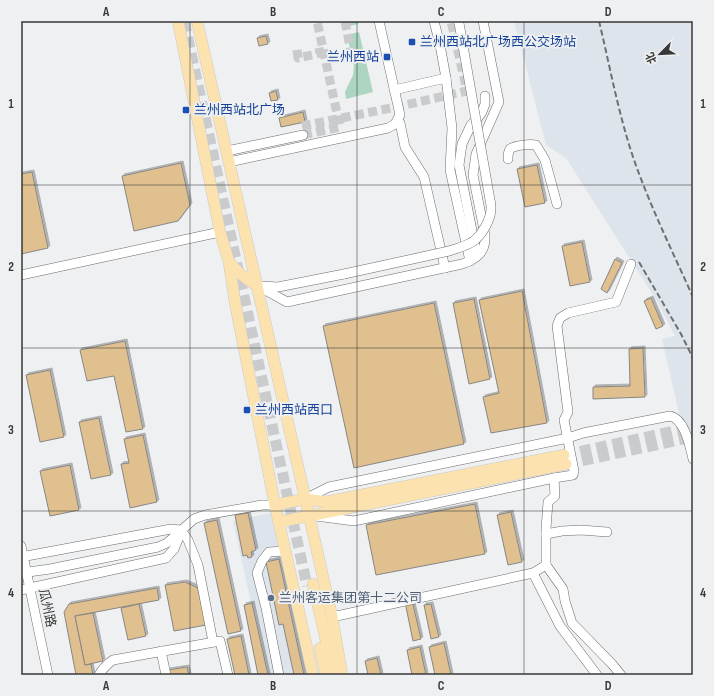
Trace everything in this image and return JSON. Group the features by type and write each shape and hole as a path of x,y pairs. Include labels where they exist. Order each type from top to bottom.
{"main road":[{"path":"178,21 220,232 229,262 235,302 275,505 313,675"},
{"path":"197,21 308,516 332,616 342,675"},
{"path":"229,262 238,273 256,286"},
{"path":"275,505 305,499 326,502 565,460 279,522"},
{"path":"326,675 310,585 334,675"}],"street":[{"path":"229,162 388,128 395,124 400,115 379,21"},
{"path":"434,21 446,78 452,128 450,170 474,259"},
{"path":"256,286 278,287 449,251 464,246 474,240 481,232 488,222 491,210 490,200 458,21"},
{"path":"256,286 287,302 444,268 474,259 481,252 485,241 473,175 476,154 499,102 483,21"},
{"path":"394,90 446,78"},
{"path":"474,259 459,165 462,144 471,125 482,112 485,96"},
{"path":"400,123 405,147 424,177 444,268"},
{"path":"227,151 303,135"},
{"path":"508,159 508,153 514,147 530,144 536,145 545,160 558,204"},
{"path":"21,274 220,232"},
{"path":"308,516 354,521 573,475 574,471 564,420 568,412 557,326 560,318 568,313 616,302 631,264"},
{"path":"305,499 329,487 670,416 673,416 681,424 690,446 693,460"},
{"path":"554,478 555,496 548,502 546,565 563,589 572,623 622,675"},
{"path":"24,573 158,547 167,543 194,519 205,515 262,505 275,505"},
{"path":"22,557 171,529 181,530 188,540 198,565 213,642"},
{"path":"25,589 166,558 174,550 181,530"},
{"path":"546,534 581,530 607,532"},
{"name":"瓜州路","path":"21,546 25,589 48,675"},
{"path":"280,675 257,573 262,561 270,552 285,551"},
{"path":"332,616 533,573 546,565"},
{"path":"533,573 560,626 597,675"},
{"path":"99,675 107,664 113,660 220,641 228,675"},
{"path":"161,651 166,675"}],"shaded area":[{"path":"514,21 693,21 693,474 662,339 675,336 658,303 566,158 546,145"},
{"name":"兰州客运集团第十二公司","path":"274,512 310,675 267,675 233,521"}],"green space":[{"path":"345,21 358,21 358,24 346,27"},
{"path":"359,32 373,92 346,99 345,92 353,75 354,66 347,35"}],"building":[{"path":"266,36 268,44 259,46 257,38"},
{"path":"276,91 278,100 271,101 269,93"},
{"path":"303,112 305,122 281,127 279,118"},
{"path":"181,163 190,205 178,221 134,231 122,176"},
{"path":"537,165 545,203 525,207 517,169"},
{"path":"32,172 48,248 21,254 21,174"},
{"path":"582,242 590,282 570,286 562,246"},
{"path":"615,259 622,263 607,293 601,289"},
{"path":"522,291 547,423 491,433 483,397 499,393 479,300"},
{"path":"651,298 663,326 656,329 644,301"},
{"path":"474,299 490,379 469,384 453,303"},
{"path":"434,303 464,444 354,468 323,326"},
{"path":"125,341 143,429 126,432 114,376 87,381 80,350"},
{"path":"643,348 645,397 593,399 593,387 630,386 629,349"},
{"path":"50,370 64,437 40,442 26,375"},
{"path":"99,418 111,475 91,479 79,422"},
{"path":"143,435 157,502 130,508 121,464 129,463 124,439"},
{"path":"70,465 79,510 50,516 40,471"},
{"path":"475,504 485,554 376,575 366,525"},
{"path":"511,512 522,562 508,565 497,515"},
{"path":"248,513 256,550 251,552 252,557 248,558 247,555 243,556 235,515"},
{"path":"217,520 241,631 228,634 204,523"},
{"path":"279,559 304,675 294,675 283,624 279,625 266,562"},
{"path":"185,582 198,588 206,625 174,631 165,585"},
{"path":"157,588 159,600 75,616 85,665 91,664 93,675 76,675 64,612 69,604"},
{"path":"412,600 421,639 413,641 405,602"},
{"path":"252,603 268,675 258,675 244,605"},
{"path":"139,604 146,636 128,640 121,608"},
{"path":"431,604 439,637 431,639 424,605"},
{"path":"93,613 103,661 85,665 75,616"},
{"path":"241,636 249,675 235,675 227,639"},
{"path":"444,643 451,675 435,675 429,647"},
{"path":"420,647 426,675 412,675 407,650"},
{"path":"377,658 381,675 368,675 365,661"},
{"path":"187,667 189,675 169,675 168,670"}],"tunnel":[{"path":"184,21 307,586"},
{"path":"303,135 340,127 317,21"},
{"path":"345,21 351,52 358,50"},
{"path":"302,126 467,91 451,21"},
{"path":"297,50 298,58 320,53 318,44"},
{"path":"564,455 693,427"},
{"path":"566,464 693,437"}],"railway":[{"path":"599,21 621,116 638,171 664,234 693,297"},
{"path":"639,262 681,334 693,358"}],"place":[{"name":"兰州西站北广场西公交场站","path":"412,42"},
{"name":"兰州西站","path":"387,57"},
{"name":"兰州西站北广场","path":"186,110"},
{"name":"兰州西站西口","path":"247,410"},
{"name":"兰州客运集团第十二公司","path":"271,598"}]}
